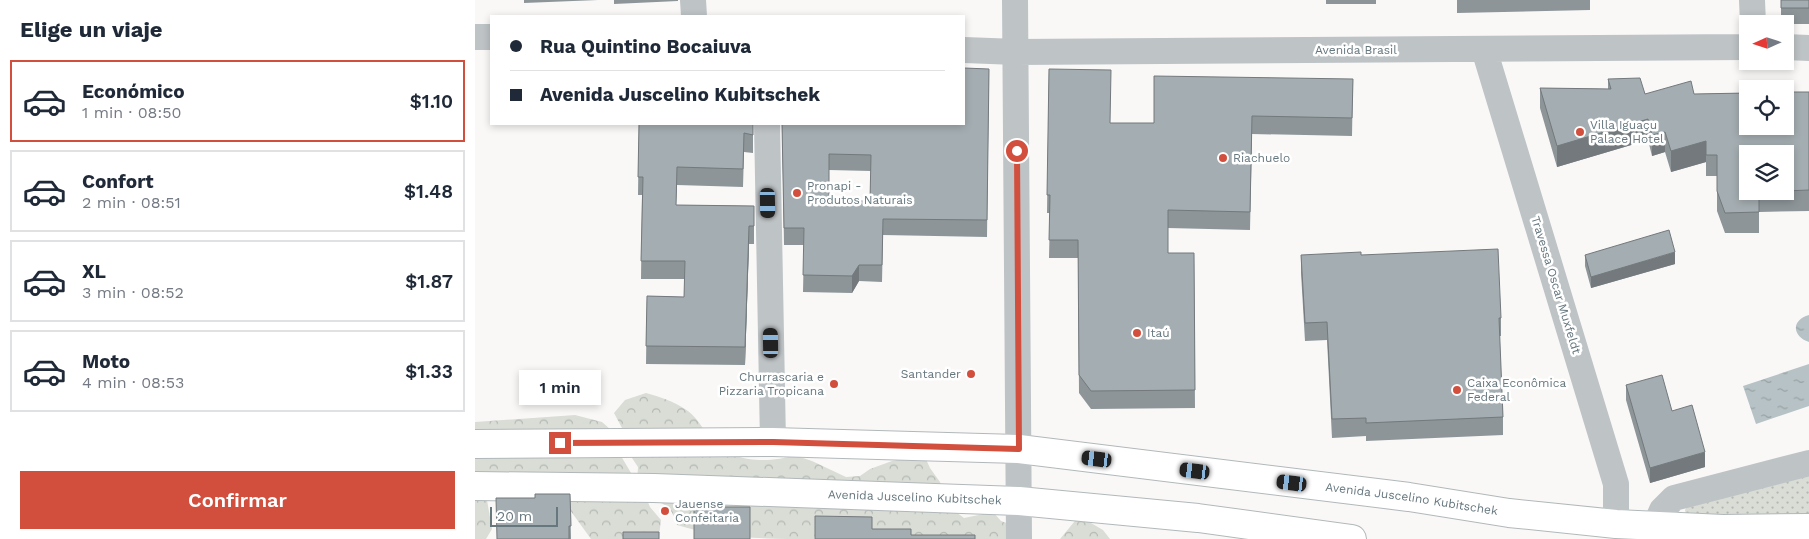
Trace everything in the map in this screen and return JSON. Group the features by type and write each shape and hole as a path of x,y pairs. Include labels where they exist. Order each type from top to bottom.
{"main road":[{"name":"Avenida Juscelino Kubitschek","path":"475,444 773,442 1019,449 1409,497 1614,531 1655,526 1723,529 1809,528"},
{"name":"Avenida Juscelino Kubitschek","path":"475,486 654,488 1019,501 1198,518 1353,539"}],"street":[{"path":"693,0 694,15"},
{"path":"1015,0 1017,52 1019,501 1022,538"},
{"path":"1753,0 1753,15"},
{"path":"475,37 490,37"},
{"name":"Avenida Brasil","path":"965,50 1017,52 1739,47"},
{"path":"1794,48 1809,48"},
{"name":"Travessa Oscar Muxfeldt","path":"1484,49 1616,484 1614,531"},
{"path":"767,125 773,442"},
{"path":"1655,526 1662,510 1674,498 1809,462"}],"green space":[{"path":"646,393 671,401 685,409 695,418 708,435 730,452 743,458 765,460 781,459 794,455 846,477 860,476 870,469 892,461 924,455 940,482 952,509 964,518 993,512 1001,521 1014,526 1018,539 873,539 815,536 814,539 779,539 728,536 677,525 671,511 665,505 645,495 650,507 661,520 657,539 591,539 570,510 475,477 475,422 575,415 602,422 618,436 621,456 637,483 638,467 632,458 630,443 614,413 625,400"},
{"path":"1809,474 1809,521 1686,515 1685,510 1688,505"},
{"path":"475,495 487,500 492,529 486,539 475,539"},
{"path":"1079,516 1103,530 1110,539 1060,539"}],"water":[{"path":"1809,315 1809,342 1799,336 1796,328 1799,320"},
{"path":"1809,364 1809,406 1756,424 1743,386"}],"building":[{"path":"1781,0 1809,0 1809,8 1781,8"},
{"path":"965,68 989,69 987,220 883,219 882,265 859,265 852,276 803,275 804,228 784,228 782,125 965,125","holes":["829,154 871,155 870,201 829,201"]},
{"path":"1049,69 1111,70 1110,123 1154,123 1154,76 1353,79 1352,118 1252,116 1250,212 1168,210 1168,253 1194,253 1195,390 1091,391 1079,375 1078,240 1049,240 1050,195 1047,195"},
{"path":"1640,78 1645,94 1691,81 1694,94 1739,93 1739,135 1794,135 1794,92 1809,92 1809,190 1794,191 1794,145 1739,145 1739,200 1759,200 1759,212 1725,213 1717,191 1717,155 1706,155 1706,141 1671,151 1665,132 1652,135 1648,119 1557,146 1540,88 1611,89 1608,79"},
{"path":"639,125 753,125 753,135 744,133 743,169 677,167 676,205 754,206 754,226 749,226 745,347 646,346 647,296 684,297 685,261 641,261 643,177 638,177"},
{"path":"1669,230 1675,252 1591,277 1585,255"},
{"path":"1498,249 1503,417 1366,423 1366,418 1332,419 1327,322 1305,323 1301,255 1361,252 1361,255"},
{"path":"1662,375 1672,411 1692,405 1705,452 1650,468 1626,385"},
{"path":"535,494 570,494 571,526 569,526 569,539 497,539 496,498 535,498"},
{"path":"694,507 750,507 750,539 694,539"},
{"path":"815,516 872,517 872,529 911,529 911,535 975,535 975,539 815,539"},
{"path":"623,532 659,532 659,539 623,539"}],"place":[{"name":"Villa Iguaçu Palace Hotel","path":"1580,132"},
{"name":"Riachuelo","path":"1223,158"},
{"name":"Pronapi - Produtos Naturais","path":"797,193"},
{"name":"Itaú","path":"1137,333"},
{"name":"Santander","path":"971,374"},
{"name":"Churrascaria e Pizzaria Tropicana","path":"834,384"},
{"name":"Caixa Econômica Federal","path":"1457,390"},
{"name":"Jauense Confeitaria","path":"665,511"}],"route":[{"path":"560,443 773,442 1019,449 1017,151"}]}
